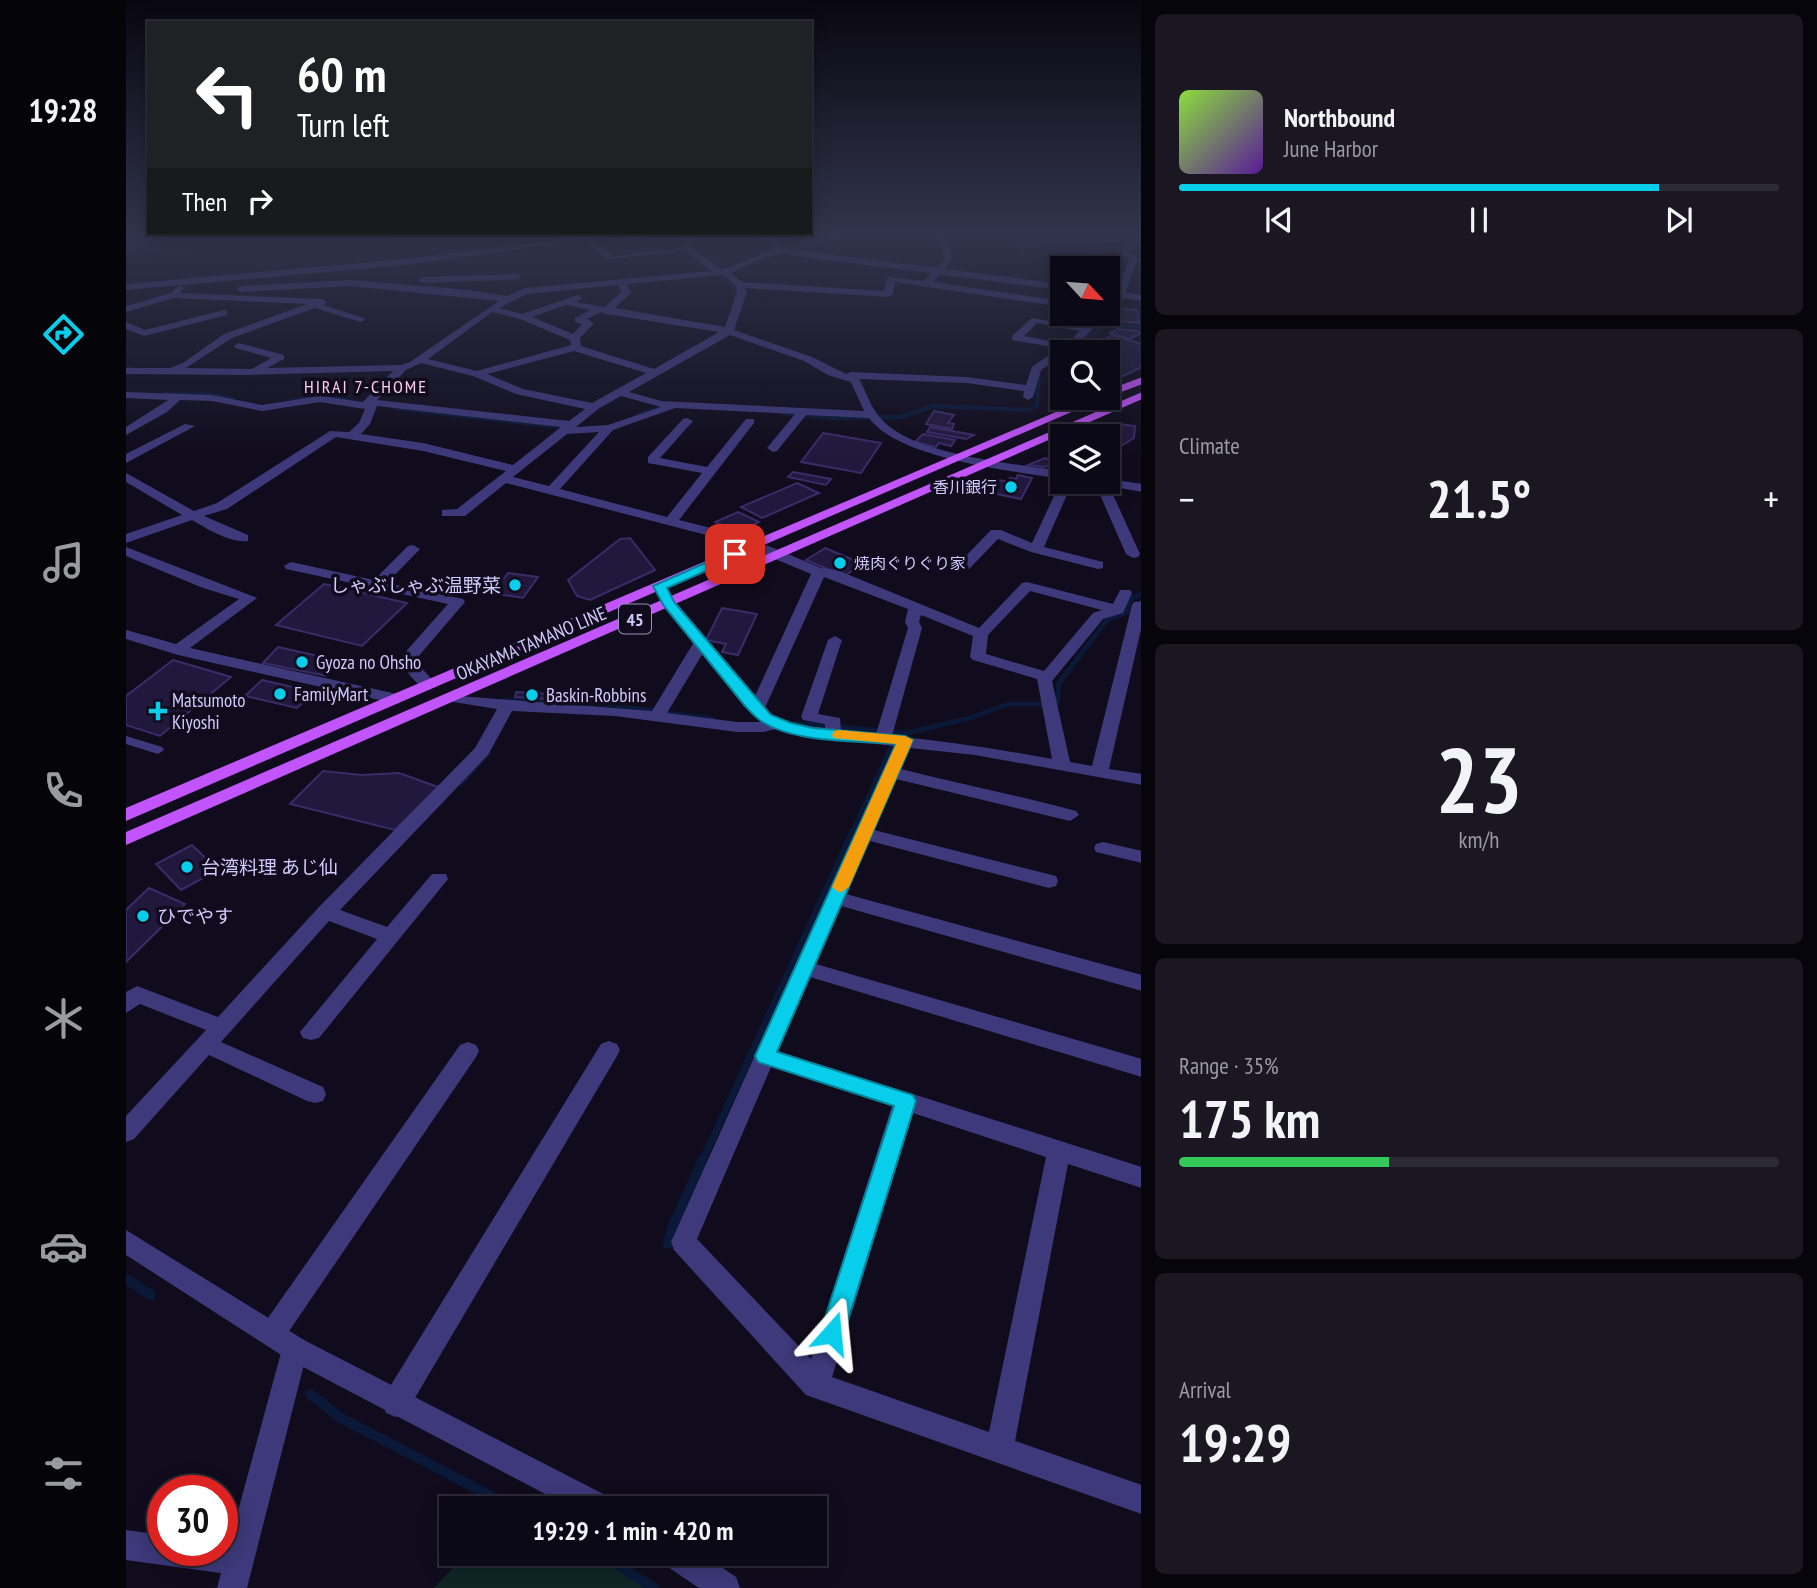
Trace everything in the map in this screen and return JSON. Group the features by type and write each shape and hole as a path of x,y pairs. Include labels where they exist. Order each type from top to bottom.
{"main road":[{"path":"1120,389 1141,380"},
{"name":"OKAYAMA TAMANO LINE","path":"126,839 1141,395"},
{"name":"OKAYAMA TAMANO LINE","path":"126,814 1071,410"}],"street":[{"path":"144,371 187,365 228,336 309,307"},
{"path":"322,307 361,319"},
{"path":"126,371 253,372 402,368 420,360 493,307"},
{"path":"523,317 554,307"},
{"path":"585,307 729,331 808,359 832,373 855,380 874,418 886,431 903,441 988,462 1050,473"},
{"path":"477,374 575,342 589,323 579,320 607,307"},
{"path":"447,513 460,513 594,407 729,331 738,307"},
{"path":"490,309 523,317 575,342 582,351 654,372"},
{"path":"126,326 144,333 224,313"},
{"path":"1035,320 1088,329 1068,347 1055,345 1016,338 1035,320"},
{"path":"239,346 280,357 253,372"},
{"path":"847,378 851,375 967,380 1029,393 1036,369 1050,359"},
{"path":"420,360 477,374 520,392 594,407"},
{"path":"352,436 364,424 370,404 402,368"},
{"path":"622,393 660,404 874,418"},
{"path":"126,395 212,398 262,408 320,398 568,428 609,428 668,408 720,409 748,417 711,471 670,522"},
{"path":"126,432 163,410 178,396"},
{"path":"773,448 801,414"},
{"path":"687,421 652,460 711,471"},
{"path":"126,459 189,426"},
{"path":"551,491 609,428"},
{"path":"126,540 222,506 334,433 424,447 515,469"},
{"path":"126,477 215,528 243,538"},
{"path":"503,478 755,545 819,572 832,573 916,606 981,634"},
{"path":"1120,484 1141,488"},
{"path":"1036,549 1061,494"},
{"path":"1106,494 1133,554"},
{"path":"964,566 996,533 1036,549 1098,565"},
{"path":"376,586 413,549"},
{"path":"126,551 208,585 250,598 178,650"},
{"path":"291,566 458,602 409,657 410,665 429,685"},
{"path":"757,709 819,572"},
{"path":"659,586 701,643 765,718 813,732 833,729 892,737 1141,780"},
{"path":"1047,677 978,657 981,634 1027,586 1118,610"},
{"path":"1118,610 1125,593"},
{"path":"1100,773 1139,605"},
{"path":"916,606 912,622 915,628 892,737 891,772 682,1242 816,1385 1141,1500"},
{"path":"1062,766 1044,681 1098,616 1118,610"},
{"path":"126,634 178,650 397,699"},
{"path":"833,729 834,721 809,717 835,640"},
{"path":"659,713 701,643"},
{"path":"453,698 507,706 659,713 737,727 762,727 778,723"},
{"path":"126,1132 212,1047 220,1027 332,915 482,751 507,706"},
{"path":"891,772 1070,815"},
{"path":"864,833 1049,881"},
{"path":"1103,848 1141,857"},
{"path":"311,1032 439,879"},
{"path":"835,898 1141,983"},
{"path":"332,915 390,936"},
{"path":"804,968 1141,1068"},
{"path":"126,1005 137,994 220,1027"},
{"path":"212,1047 315,1094"},
{"path":"396,1403 608,1050"},
{"path":"210,1566 236,1575 283,1342 468,1051"},
{"path":"765,1056 1141,1178"},
{"path":"816,1385 905,1101"},
{"path":"999,1451 1059,1151"},
{"path":"126,1241 283,1342 578,1496"},
{"path":"126,1545 147,1548"},
{"path":"693,1566 725,1588"}],"lane":[{"path":"126,740 158,750"}],"green space":[{"path":"455,1566 615,1566 645,1588 434,1588"}],"building":[{"path":"1120,308 1137,310 1139,323 1120,321"},
{"path":"1118,329 1141,333 1129,339 1110,333"},
{"path":"1112,335 1141,344 1141,367 1121,377 1120,340 1103,340"},
{"path":"934,411 954,415 948,423 954,424 952,429 926,424"},
{"path":"1120,424 1135,426 1134,438 1121,446"},
{"path":"930,427 974,435 966,439 927,432"},
{"path":"823,433 881,443 861,473 801,462"},
{"path":"923,434 955,440 951,446 939,443 936,447 915,442"},
{"path":"1045,458 1050,460 1050,464 1045,467 1028,465"},
{"path":"793,472 831,479 826,485 788,477"},
{"name":"香川銀行","path":"1018,475 1032,478 1021,499 992,493 999,480 1008,482 1010,478 1016,479"},
{"path":"797,483 819,493 762,518 741,507"},
{"path":"738,512 759,522 736,533 715,522"},
{"path":"630,538 655,570 590,600 577,596 568,580 620,539"},
{"path":"825,548 863,564 844,576 806,560"},
{"name":"しゃぶしゃぶ温野菜","path":"508,573 538,577 523,598 492,593"},
{"path":"324,584 407,603 362,646 276,625"},
{"path":"722,608 757,614 738,655 722,652 726,644 706,640"},
{"name":"Gyoza no Ohsho","path":"278,647 341,661 326,676 263,663"},
{"name":"Matsumoto Kiyoshi","path":"173,660 231,677 160,736 126,725 126,696"},
{"name":"FamilyMart","path":"262,680 314,692 297,708 245,696"},
{"name":"Baskin-Robbins","path":"516,692 550,694 549,699 515,697"},
{"path":"554,693 600,694 599,701 553,699"},
{"path":"323,771 362,775 399,773 438,787 395,830 290,804"},
{"name":"台湾料理 あじ仙","path":"192,845 218,870 181,890 156,864"},
{"path":"149,888 185,904 126,962 126,910"}],"waterway":[{"path":"1084,340 1105,325 1141,327"},
{"path":"126,367 134,368"},
{"path":"1038,385 1039,373"},
{"path":"783,413 834,418 901,417 933,406 1027,410 1037,406 1038,383"},
{"path":"164,394 208,394 233,399"},
{"path":"292,401 321,396 347,400"},
{"path":"638,415 667,406"},
{"path":"395,408 560,427"},
{"path":"898,732 907,733 970,718 1008,704 1057,704 1059,683 1107,620 1127,612 1131,598 1141,594"},
{"path":"504,700 602,704 713,719"},
{"path":"793,723 898,732"},
{"path":"852,833 898,732"},
{"path":"461,783 489,752"},
{"path":"702,1162 853,831"},
{"path":"668,1244 672,1228 703,1160"},
{"path":"126,1279 151,1295"},
{"path":"310,1394 341,1418 491,1496"},
{"path":"620,1566 654,1588"}],"slow traffic":[{"path":"839,735 905,740 840,887"}],"place":[{"name":"香川銀行","path":"1011,487"},
{"name":"焼肉ぐりぐり家","path":"840,563"},
{"name":"しゃぶしゃぶ温野菜","path":"515,585"},
{"name":"Gyoza no Ohsho","path":"302,662"},
{"name":"FamilyMart","path":"280,694"},
{"name":"Baskin-Robbins","path":"532,695"},
{"name":"Matsumoto Kiyoshi","path":"158,711"},
{"name":"台湾料理 あじ仙","path":"187,867"},
{"name":"ひでやす","path":"143,916"}],"district":[{"name":"HIRAI 7-CHOME","path":"366,386"}],"route":[{"path":"735,554 659,586 669,603 750,703 765,718 786,727 905,740 765,1056 905,1101 832,1333"}]}
